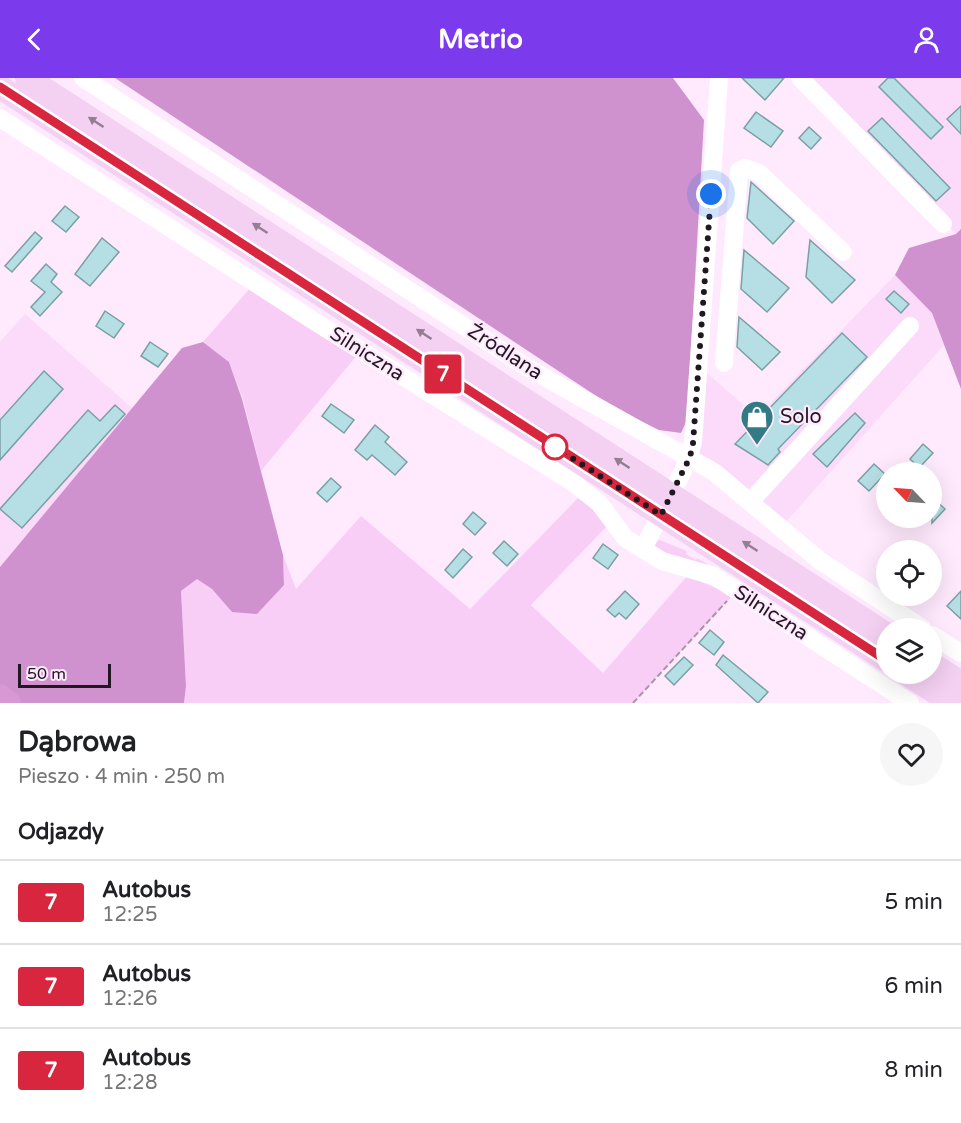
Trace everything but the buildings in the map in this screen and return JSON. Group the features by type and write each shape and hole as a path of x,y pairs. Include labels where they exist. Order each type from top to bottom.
{"main road":[{"path":"27,78 666,505 876,653"},
{"path":"0,87 666,505 876,628"},
{"path":"942,671 961,683"},
{"path":"923,684 952,703"}],"street":[{"name":"Źródlana","path":"83,78 528,368 636,431 690,457 714,472 819,560 907,618"},
{"path":"643,549 690,457 719,78"},
{"path":"800,78 943,224"},
{"name":"Silniczna","path":"0,118 317,323 572,481 599,503 625,538 662,561 714,576 910,703"},
{"path":"724,363 736,180 739,171 746,168 759,173 843,252"},
{"path":"705,281 730,282"},
{"path":"750,502 910,326"},
{"path":"942,641 961,653"}],"path":[{"path":"633,703 737,591"}],"shaded area":[{"path":"115,78 673,78 704,120 687,420 681,433 659,430 616,409"},
{"path":"807,78 961,78 961,229 956,234"},
{"path":"961,229 961,389 932,313 895,275 909,248 956,234"},
{"path":"895,275 932,313 944,345 784,524 715,462 700,454 707,373 757,417"},
{"path":"252,286 358,354 261,471 243,399 229,362 203,342"},
{"path":"25,314 132,408 0,567 0,342"},
{"path":"203,342 229,362 242,399 283,555 284,585 257,614 232,612 212,589 197,579 181,591 186,686 184,703 0,703 0,567 182,348"},
{"path":"580,496 608,525 531,605 603,673 687,576 733,595 633,703 184,703 186,686 181,591 197,578 212,589 232,612 284,585 283,555 296,589 361,516 470,609"},
{"path":"660,540 687,551 686,554 709,565 671,558 654,546 655,541"}],"waterway":[{"path":"0,695 10,703"}],"bus line":[{"name":"7","path":"0,87 876,654"}],"place":[{"name":"Solo","path":"757,446"}],"route":[{"path":"555,447 661,515 690,457 693,443 711,194"}]}
